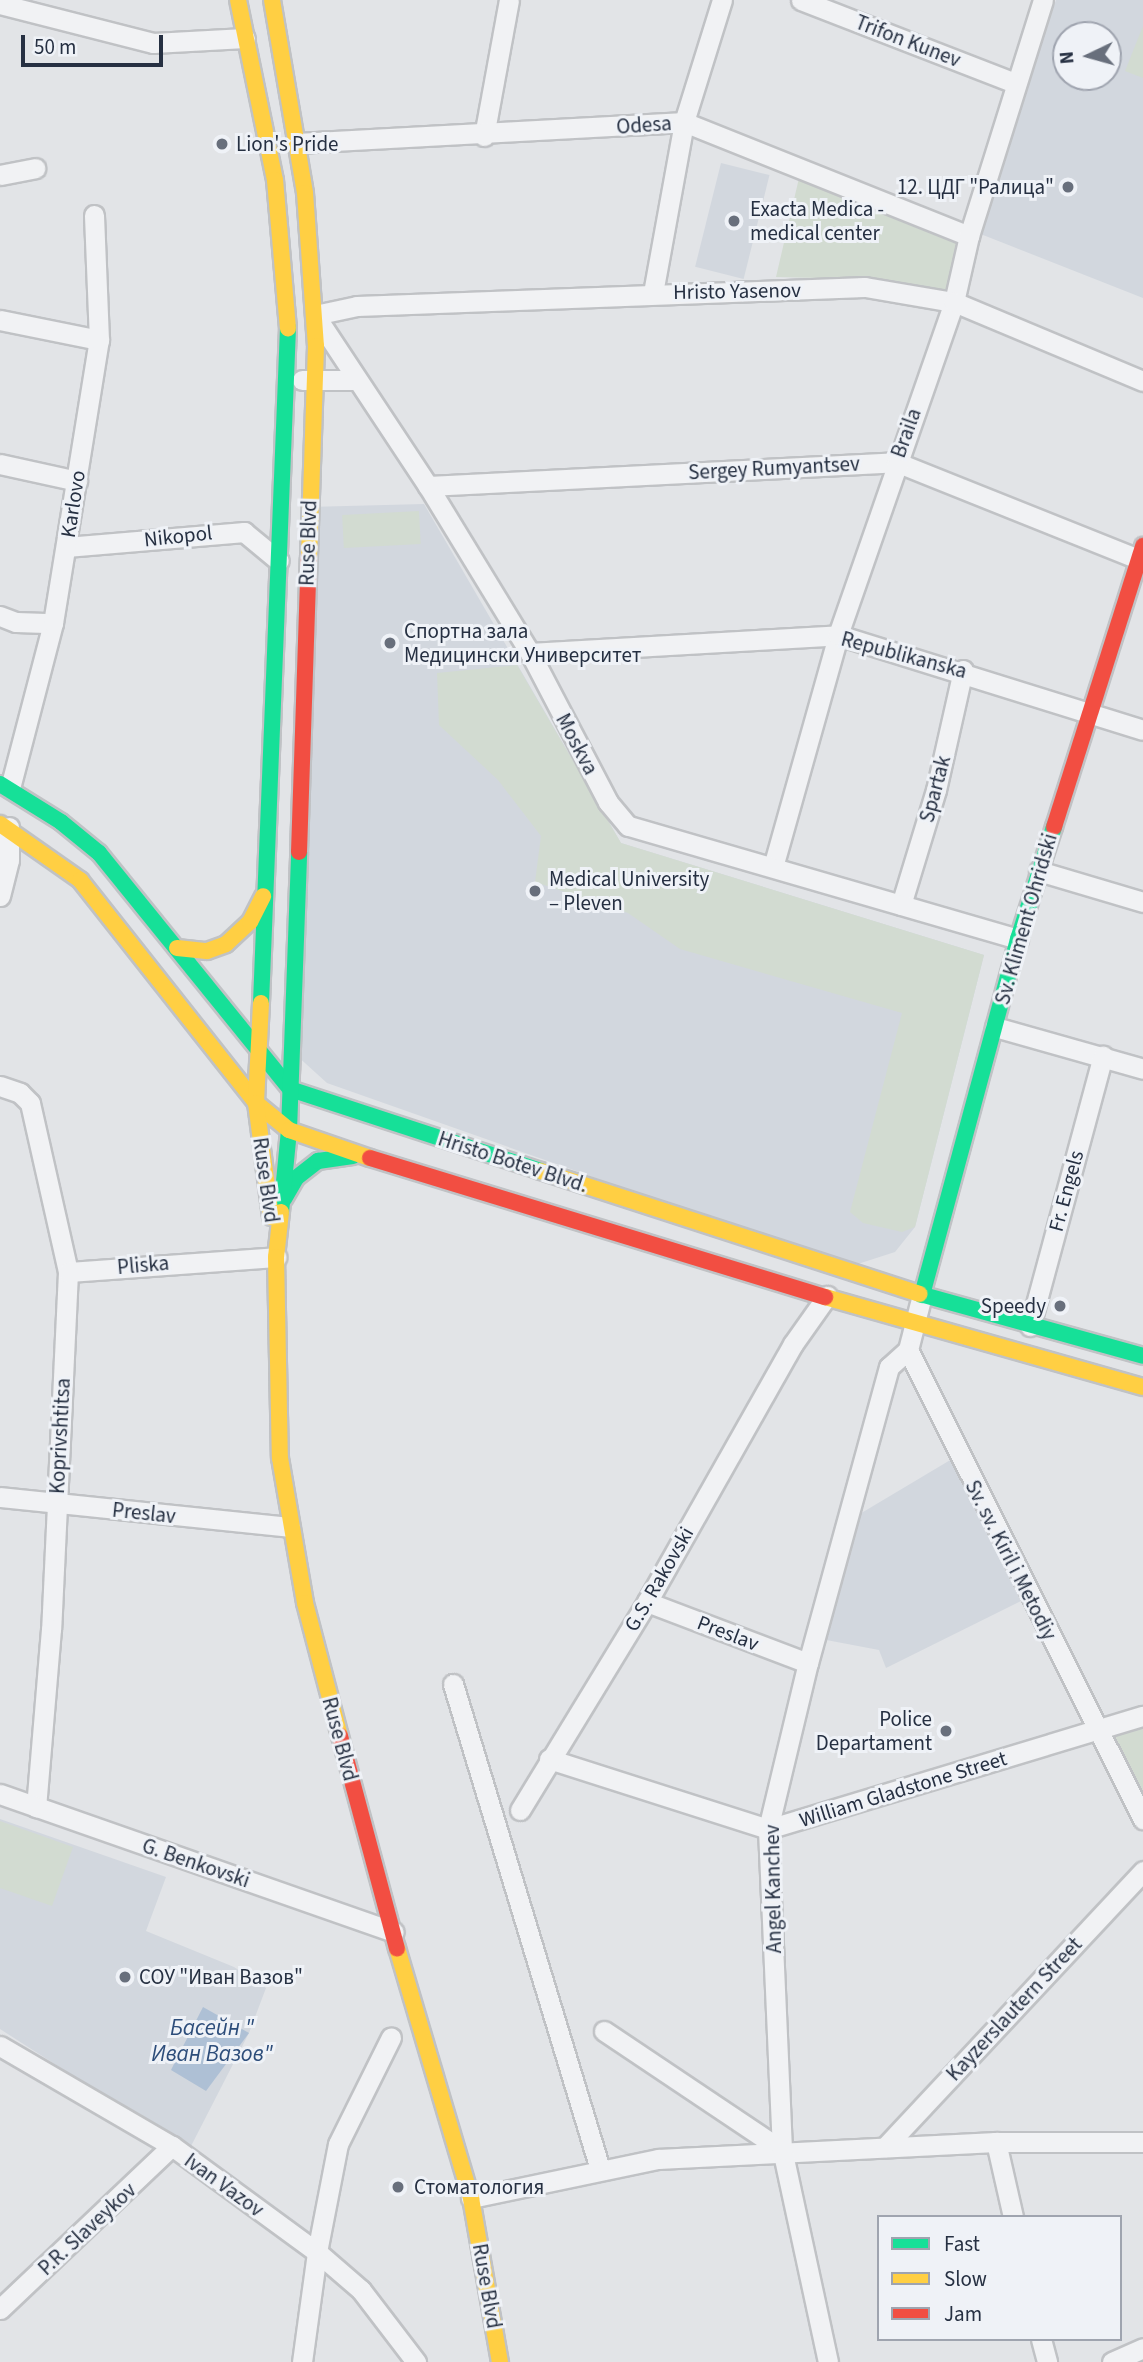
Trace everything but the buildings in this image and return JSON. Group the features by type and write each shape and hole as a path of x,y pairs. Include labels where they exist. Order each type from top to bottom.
{"main road":[{"name":"Ruse Blvd","path":"238,0 282,227 289,380 279,561 269,878 256,1104 276,1257 280,1458 289,1527 308,1616 393,1932 471,2198 500,2362"},
{"name":"Ruse Blvd","path":"272,0 297,143 315,315 289,1130 276,1257"},
{"name":"Sv. Kliment Ohridski","path":"922,1295 1018,939 1141,556"},
{"path":"5,786 99,853 258,1053 290,1089"},
{"name":"Hristo Botev Blvd.","path":"4,825 80,880 256,1104 289,1130 359,1155 914,1324 1143,1387"},
{"path":"177,948 207,951 226,944 250,922 269,878"},
{"name":"Hristo Botev Blvd.","path":"290,1089 922,1295 1143,1356"},
{"path":"283,1200 296,1178 318,1161 359,1155"}],"street":[{"path":"484,135 509,0"},
{"path":"653,293 684,122 722,0"},
{"name":"Trifon Kunev","path":"801,0 1015,83"},
{"name":"Braila","path":"773,867 838,635 896,462 954,302 969,236 1043,0"},
{"path":"0,4 153,43 245,38"},
{"name":"Odesa","path":"297,143 484,135 684,122 969,236"},
{"path":"0,175 35,168"},
{"name":"Karlovo","path":"5,786 53,623 99,340 94,215"},
{"name":"Hristo Yasenov","path":"315,315 357,306 865,287 954,302 1143,381"},
{"name":"Moskva","path":"315,315 428,486 530,653 608,803 628,826 1018,939"},
{"path":"0,320 99,340"},
{"path":"289,380 357,380"},
{"name":"Sergey Rumyantsev","path":"428,486 896,462 1141,556"},
{"path":"0,464 77,481"},
{"name":"Nikopol","path":"66,547 244,532 279,561"},
{"path":"5,621 53,623"},
{"name":"Republikanska","path":"530,653 838,635 963,670 1143,730"},
{"name":"Spartak","path":"901,905 936,790 963,670"},
{"path":"0,896 9,860 4,825"},
{"path":"1039,871 1143,902"},
{"path":"995,1027 1143,1069"},
{"name":"Fr. Engels","path":"1030,1326 1103,1056"},
{"name":"Koprivshtitsa","path":"0,1086 20,1093 30,1104 68,1272 57,1504 36,1807"},
{"name":"Pliska","path":"68,1272 217,1258 276,1257"},
{"path":"908,1350 922,1295"},
{"name":"G.S. Rakovski","path":"520,1810 648,1602 793,1344 827,1296"},
{"name":"Angel Kanchev","path":"828,2362 782,2150 768,1829 808,1663 889,1367 908,1350"},
{"name":"Sv. sv. Kiril i Metodiy","path":"908,1350 1143,1819"},
{"name":"Preslav","path":"0,1497 289,1527"},
{"name":"Preslav","path":"648,1602 808,1663"},
{"path":"453,1684 600,2169"},
{"name":"William Gladstone Street","path":"768,1829 1143,1716"},
{"path":"549,1759 768,1829"},
{"name":"G. Benkovski","path":"0,1794 393,1932"},
{"name":"Kayzerslautern Street","path":"885,2147 1143,1871"},
{"path":"604,2031 782,2150"},
{"path":"302,2362 317,2252 338,2144 391,2036"},
{"name":"Ivan Vazov","path":"0,2046 172,2146 317,2252 361,2290 416,2362"},
{"path":"471,2198 658,2159 782,2150 996,2142 1143,2142"},
{"path":"996,2142 1013,2215"},
{"name":"P.R. Slaveykov","path":"0,2309 172,2146"},
{"path":"1042,2341 1047,2362"},
{"path":"1112,2362 1143,2348"}],"shaded area":[{"name":"12. ЦДГ \"Ралица\"","path":"1056,0 1143,0 1143,298 978,233"},
{"path":"1143,26 1143,78 1125,71"},
{"name":"Exacta Medica - medical center","path":"721,163 770,175 744,279 695,267"},
{"path":"799,178 963,240 949,293 862,279 776,277"},
{"name":"Medical University – Pleven","path":"424,504 621,843 984,955 915,1227 895,1252 836,1271 582,1173 327,1083 295,1054 308,507"},
{"path":"419,511 421,544 344,548 342,515"},
{"path":"517,665 621,843 984,955 915,1227 902,1232 863,1223 850,1212 902,1013 680,949 628,913 535,882 541,836 498,780 439,725 437,673"},
{"path":"952,1459 1025,1599 886,1668 879,1650 821,1639 848,1521"},
{"path":"1143,1716 1143,1819 1098,1730"},
{"name":"СОУ \"Иван Вазов\"","path":"0,1819 166,1877 146,1931 234,1967 266,1988 249,2033 189,2150 0,2029"},
{"path":"0,1821 73,1847 52,1906 0,1888"}],"water":[{"name":"Басейн \" Иван Вазов\"","path":"203,2007 249,2033 206,2091 171,2070"}],"traffic: fast":[{"path":"261,1003 288,328"},
{"path":"0,784 61,822 99,853 290,1089 541,1171"},
{"path":"922,1295 1018,939 1054,827"},
{"path":"281,1212 289,1130 299,852"},
{"path":"284,1199 296,1178 318,1161 353,1156"},
{"path":"920,1294 1143,1356"}],"traffic: slow":[{"path":"238,0 275,180 288,328"},
{"path":"272,0 305,193 316,346 309,558"},
{"path":"0,824 80,880 256,1103 289,1130 370,1158"},
{"path":"177,948 207,951 226,944 250,922 263,896"},
{"path":"261,1003 256,1103 271,1217"},
{"path":"541,1171 920,1294"},
{"path":"281,1212 276,1257 280,1458 305,1603 340,1736"},
{"path":"825,1297 1143,1387"},
{"path":"397,1948 471,2198 500,2362"}],"traffic: jam":[{"path":"1054,827 1143,546"},
{"path":"299,852 309,558"},
{"path":"370,1158 825,1297"},
{"path":"340,1736 397,1948"}],"place":[{"name":"Lion's Pride","path":"222,144"},
{"name":"12. ЦДГ \"Ралица\"","path":"1068,187"},
{"name":"Exacta Medica - medical center","path":"734,221"},
{"name":"Спортна зала Медицински Университет","path":"390,643"},
{"name":"Medical University – Pleven","path":"535,891"},
{"name":"Speedy","path":"1060,1306"},
{"name":"Police Departament","path":"946,1731"},
{"name":"СОУ \"Иван Вазов\"","path":"125,1977"},
{"name":"Стоматология","path":"398,2187"}]}
